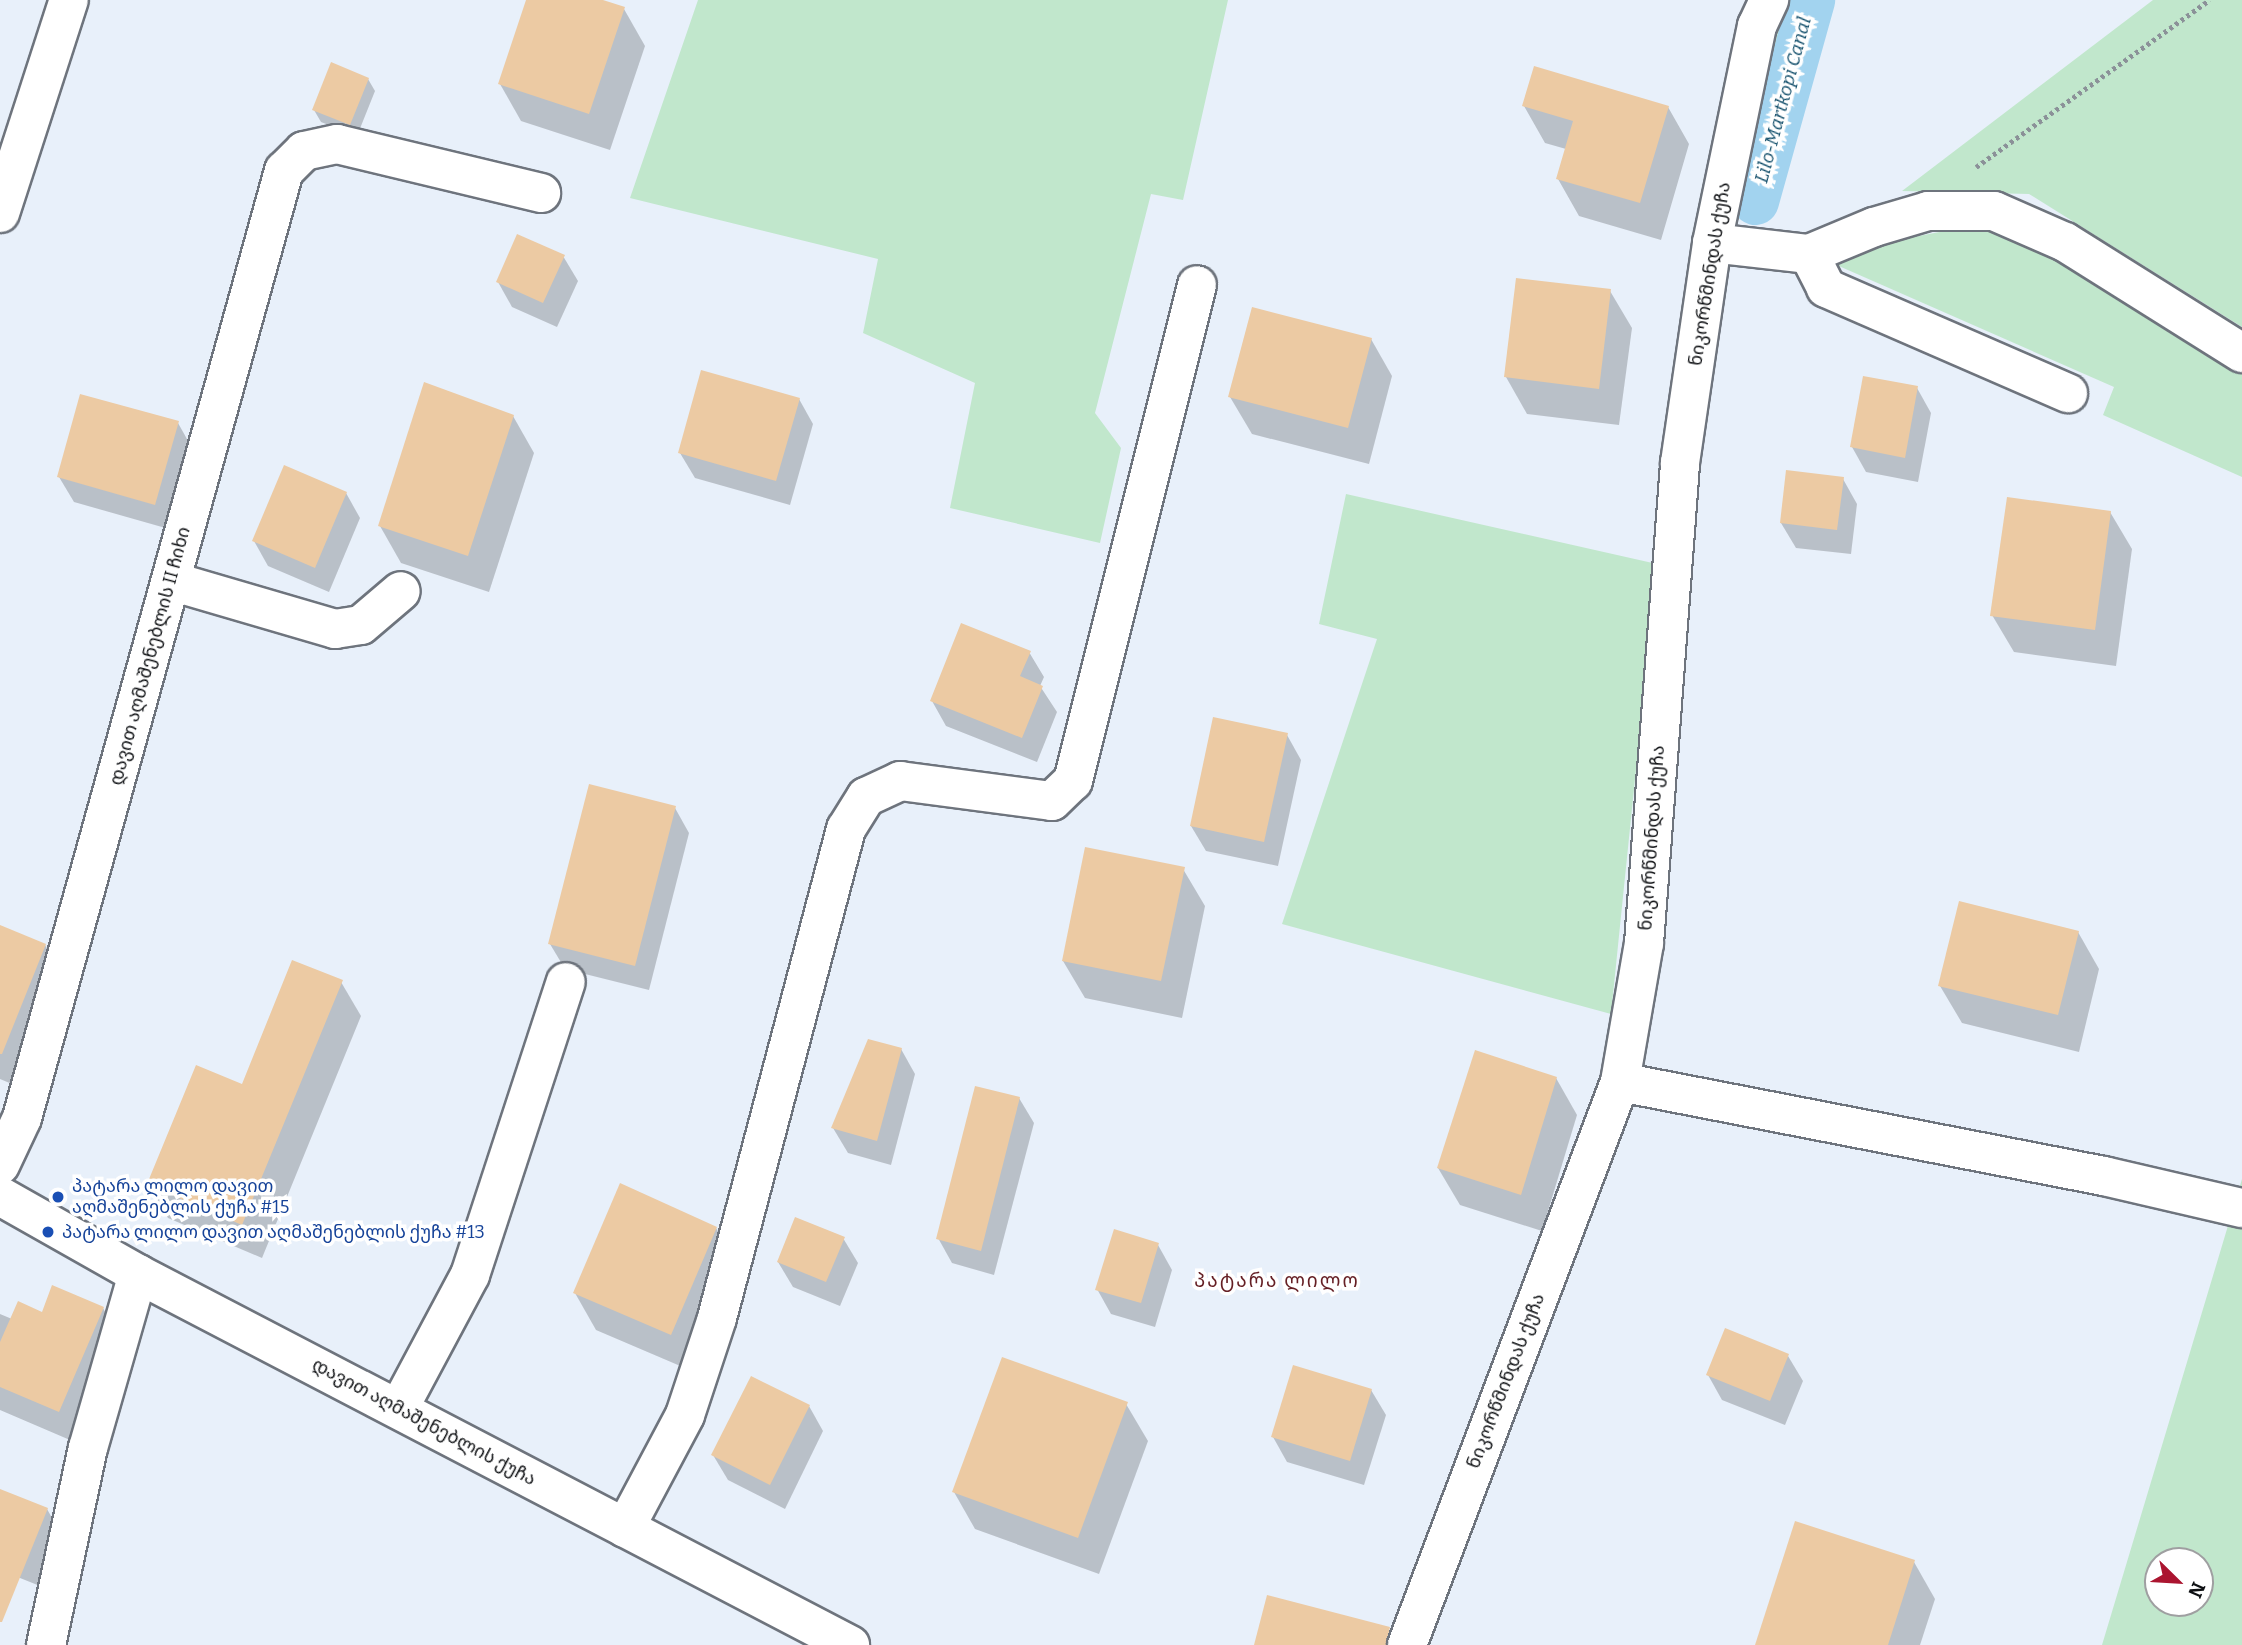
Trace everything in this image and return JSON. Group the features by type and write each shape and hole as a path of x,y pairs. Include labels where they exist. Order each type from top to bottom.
{"street":[{"path":"0,213 68,0"},
{"name":"ნიკორწმინდას ქუჩა","path":"1407,1645 1620,1082 1644,943 1680,463 1712,243 1757,26 1769,0"},
{"name":"დავით აღმაშენებლის II ჩიხი","path":"0,1165 22,1118 284,171 304,151 337,144 541,193"},
{"path":"1712,243 1809,254 1874,227 1927,211 1994,211 2065,242 2242,353"},
{"path":"1809,254 1826,288 2068,393"},
{"path":"625,1528 685,1415 717,1318 846,829 866,797 900,781 1052,801 1073,781 1197,285"},
{"path":"171,581 335,629 360,625 401,591"},
{"path":"399,1408 470,1275 566,982"},
{"path":"1620,1082 2104,1176 2242,1208"},
{"name":"დავით აღმაშენებლის ქუჩა","path":"0,1196 138,1274 849,1645"},
{"path":"46,1645 88,1448 138,1274"}],"path":[{"path":"1975,169 2209,0"}],"green space":[{"path":"698,0 1228,0 1183,200 1151,194 1095,413 1121,448 1100,543 950,508 975,383 863,333 878,259 630,198"},
{"path":"1784,0 1830,0 1794,90 1793,148 1762,214 1734,215"},
{"path":"2153,0 2242,0 2242,327 2029,194 1902,191"},
{"path":"1976,225 2066,258 2242,368 2242,477 2103,415 2114,387 1832,263 1903,239"},
{"path":"1346,494 1657,564 1611,1014 1282,924 1377,639 1319,624"},
{"path":"2242,1179 2242,1645 2102,1645"}],"building":[{"path":"526,0 603,0 625,7 589,114 498,84"},
{"path":"331,62 369,78 350,125 312,110"},
{"path":"1534,66 1669,106 1640,203 1556,179 1573,121 1522,106"},
{"path":"517,234 565,255 543,303 496,282"},
{"path":"1516,278 1611,289 1599,389 1504,377"},
{"path":"1252,307 1372,338 1348,428 1228,397"},
{"path":"701,370 800,398 776,481 678,453"},
{"path":"1863,376 1918,386 1905,458 1850,447"},
{"path":"424,382 514,415 468,556 378,526"},
{"path":"80,394 179,421 155,505 57,477"},
{"path":"284,465 347,492 315,568 252,541"},
{"path":"1786,470 1844,477 1837,530 1780,523"},
{"path":"2007,497 2111,511 2095,630 1990,616"},
{"path":"961,623 1031,651 1020,676 1043,686 1022,738 930,701"},
{"path":"1213,717 1288,733 1264,842 1190,826"},
{"path":"589,784 676,806 635,966 548,944"},
{"path":"1085,847 1185,867 1161,981 1062,961"},
{"path":"1959,901 2079,931 2058,1015 1938,986"},
{"path":"0,925 46,944 2,1054 0,1054"},
{"path":"292,960 343,980 242,1225 147,1184 196,1065 242,1084"},
{"path":"868,1039 902,1048 877,1141 831,1128"},
{"path":"1475,1050 1557,1077 1521,1195 1437,1168"},
{"path":"975,1086 1020,1097 981,1251 936,1239"},
{"path":"620,1183 717,1227 671,1335 573,1293"},
{"path":"795,1217 845,1237 826,1282 777,1262"},
{"path":"1114,1229 1159,1243 1141,1303 1095,1290"},
{"path":"52,1285 104,1307 59,1412 0,1387 0,1342 18,1301 42,1312"},
{"path":"1725,1328 1789,1354 1770,1401 1706,1375"},
{"path":"1002,1357 1128,1402 1078,1538 952,1492"},
{"path":"1293,1365 1372,1389 1350,1461 1271,1437"},
{"path":"751,1376 810,1405 770,1485 711,1455"},
{"path":"0,1489 48,1508 2,1622 0,1622"},
{"path":"1795,1521 1915,1560 1888,1645 1755,1645"},
{"path":"1267,1595 1390,1627 1386,1645 1254,1645"}],"waterway":[{"name":"Lilo-Martkopi Canal","path":"1755,201 1811,0"}],"place":[{"name":"პატარა ლილო დავით აღმაშენებლის ქუჩა #15","path":"58,1197"},
{"name":"პატარა ლილო დავით აღმაშენებლის ქუჩა #13","path":"48,1232"}],"district":[{"name":"პატარა ლილო","path":"1277,1281"}]}
